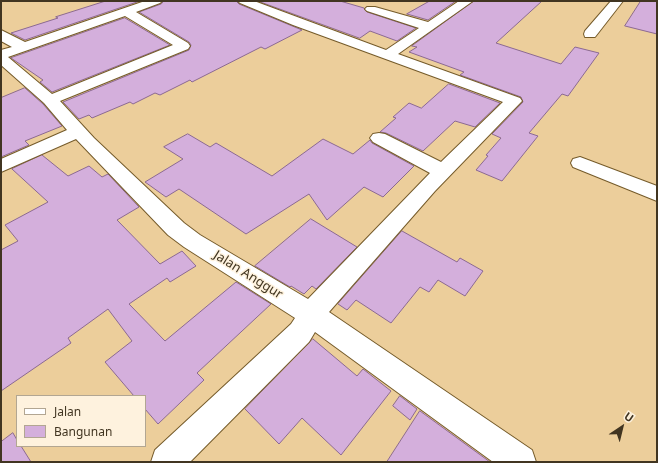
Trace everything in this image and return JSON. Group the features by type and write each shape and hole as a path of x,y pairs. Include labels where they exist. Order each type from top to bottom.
{"street":[{"path":"1,55 156,1"},
{"path":"167,462 296,336 304,327 311,314 442,171 514,101 388,55 275,7 244,1"},
{"path":"388,55 467,1"},
{"path":"590,34 617,1"},
{"path":"371,9 430,27"},
{"path":"50,100 183,46 126,11"},
{"path":"1,34 2,37 24,47"},
{"name":"Jalan Anggur","path":"1,58 50,100 176,229 192,241 311,314 520,462"},
{"path":"1,166 79,131"},
{"path":"379,138 442,171"},
{"path":"580,163 657,194"}],"building":[{"path":"106,1 140,1 25,40 11,33 58,18 56,17"},
{"path":"164,1 236,1 239,4 302,30 265,49 261,47 192,82 190,80 160,95 155,93 133,104 130,102 92,118 89,115 79,119 63,102 189,50 191,45 189,42 139,12 161,4"},
{"path":"258,1 340,1 364,8 367,12 416,28 397,41 370,31 360,38"},
{"path":"430,1 456,1 428,20 407,14"},
{"path":"474,1 542,1 496,43 561,64 575,47 599,53 568,96 562,94 529,133 538,136 502,181 476,170 488,156 486,155 501,138 492,134 523,102 521,97 460,75 464,72 409,52 417,47 412,46"},
{"path":"641,1 657,1 657,34 625,26"},
{"path":"125,18 170,45 52,92 40,82 43,80 11,58"},
{"path":"449,84 500,103 475,127 455,121 423,151 386,133 380,132 396,118 393,117 409,103 421,108"},
{"path":"25,88 43,104 62,126 25,141 29,145 1,157 1,98"},
{"path":"188,134 210,147 216,143 272,176 323,139 353,154 370,140 372,143 414,166 383,197 364,187 327,220 309,194 246,234 179,189 166,197 145,182 183,159 164,147"},
{"path":"42,155 68,176 89,166 102,177 108,174 139,207 117,220 160,264 182,251 196,266 170,282 167,278 129,304 165,341 236,282 271,304 197,373 204,380 158,424 146,410 146,395 133,395 105,362 132,341 108,309 68,338 71,343 1,391 1,250 18,241 5,225 48,202 12,169"},
{"path":"311,219 357,247 316,289 312,286 304,294 255,266"},
{"path":"402,231 457,262 460,258 483,271 465,296 438,280 429,292 420,287 391,323 356,300 347,310 338,304"},
{"path":"313,339 357,376 363,369 391,391 341,455 302,418 279,444 245,409"},
{"path":"400,396 417,409 410,420 393,406"},
{"path":"420,411 490,462 387,462"},
{"path":"13,433 16,438 16,447 22,447 31,462 1,462 1,442"}]}
